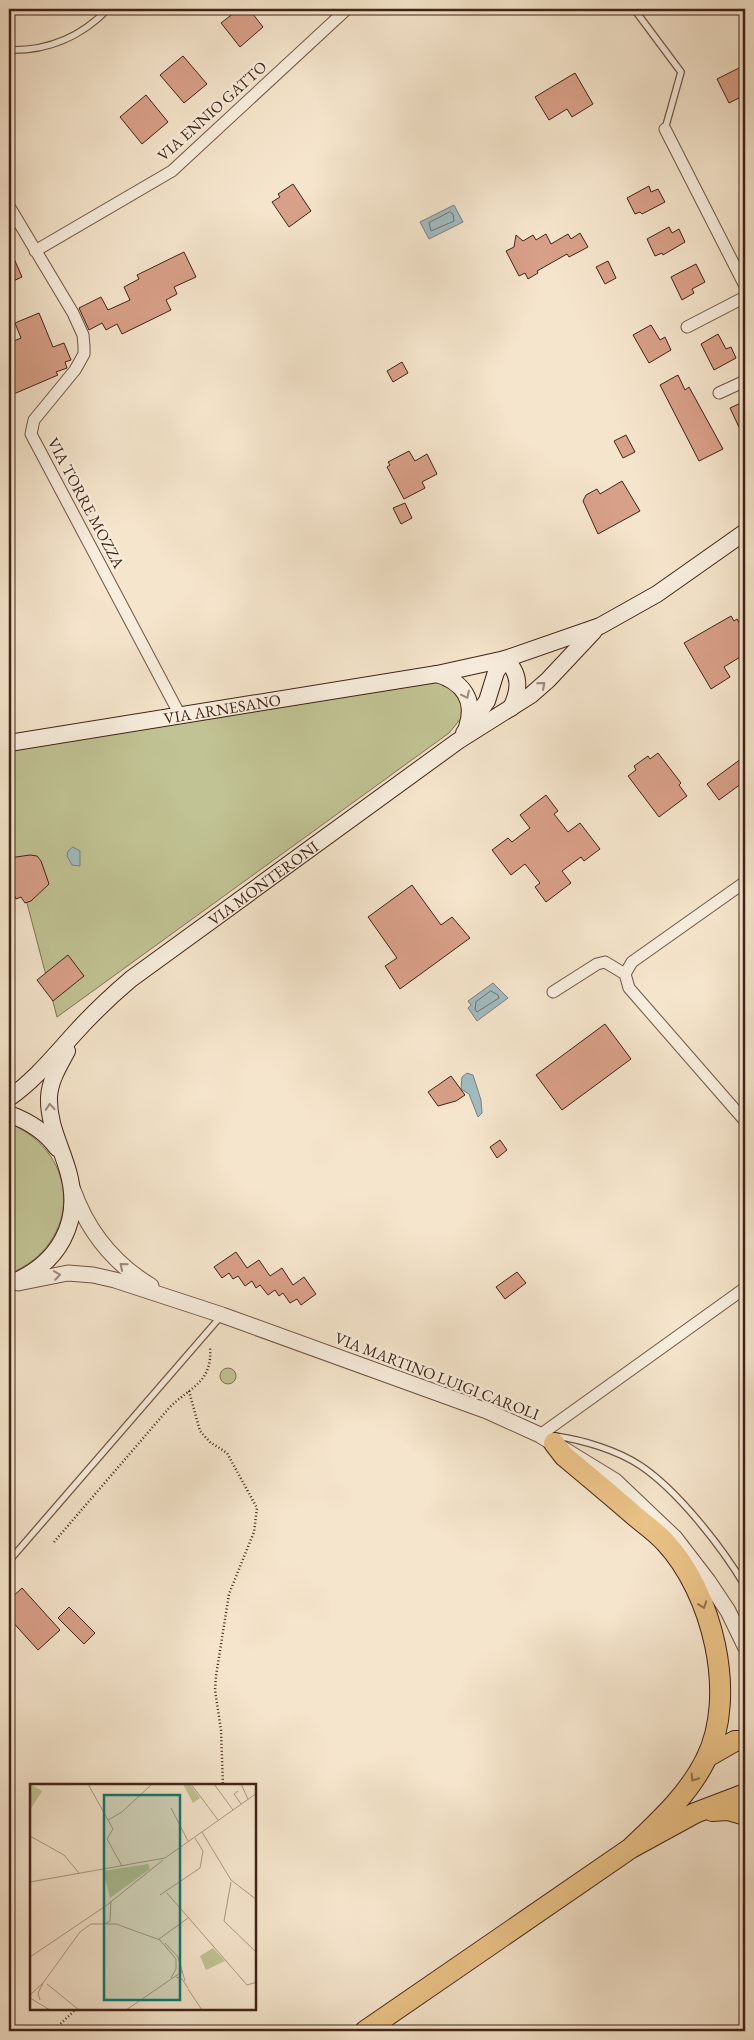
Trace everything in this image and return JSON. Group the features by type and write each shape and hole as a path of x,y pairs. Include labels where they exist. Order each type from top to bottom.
{"highway":[{"path":"547,1438 564,1456 665,1542 686,1571 700,1596 718,1658 721,1691 716,1726 707,1758 688,1788 661,1820 631,1848"},
{"path":"707,1758 735,1741 745,1741"},
{"path":"365,2031 631,1848 695,1813 745,1794"},
{"path":"695,1813 728,1810 745,1815"}],"main road":[{"name":"VIA MONTERONI","path":"437,674 504,660 600,626 657,594 745,532"},
{"name":"VIA MONTERONI","path":"9,1098 24,1088 41,1072 75,1033 131,979 462,736 511,708 548,680 567,658 600,626"},
{"name":"VIA MONTERONI","path":"462,736 486,701 496,672 504,660"},
{"path":"504,660 512,666 518,680 517,695 511,708"},
{"name":"VIA ARNESANO","path":"9,743 437,674"},
{"path":"437,674 451,679 462,688 470,701 470,712 462,736"},
{"name":"VIA MONTERONI","path":"9,1284 26,1278 43,1265 58,1249 68,1229 72,1208 72,1186 51,1122 49,1097 52,1082 75,1033"},
{"name":"VIA MONTERONI","path":"9,1114 22,1119 40,1130 50,1139 61,1154"}],"street":[{"name":"VIA ENNIO GATTO","path":"35,250 172,171 347,9"},
{"path":"665,129 745,286"},
{"name":"VIA TORRE MOZZA","path":"9,206 73,313 83,335 84,354 75,370 34,420 31,434 180,715"},
{"path":"687,327 745,297"},
{"path":"719,394 745,381"},
{"path":"625,974 632,962 745,882"},
{"path":"554,992 597,964 605,962 625,974 629,988 745,1121"},
{"name":"VIA MARTINO LUIGI CAROLI","path":"72,1186 80,1209 92,1230 115,1259 136,1277 179,1301"},
{"name":"VIA MARTINO LUIGI CAROLI","path":"9,1284 68,1273 92,1275 222,1315 487,1410 547,1438 615,1480 675,1538 713,1588 745,1646"},
{"path":"547,1438 745,1288"}],"lane":[{"path":"9,50 42,48 62,42 81,32 108,9"},
{"path":"634,9 682,72 665,129"},
{"path":"9,1561 61,1504 222,1315"},
{"path":"547,1438 574,1439 640,1465 658,1479 712,1539 745,1586"}],"path":[{"path":"54,1542 169,1408 199,1384 206,1375 211,1362 207,1332"},
{"path":"188,1391 200,1431 210,1442 227,1453 257,1508 254,1532 230,1594 216,1676 215,1690 221,1730 224,1784"},
{"path":"53,2031 75,2010"}],"green space":[{"path":"438,682 449,684 463,705 462,717 449,733 57,1017 9,835 9,751"},
{"path":"9,1123 33,1137 50,1155 60,1176 64,1199 60,1221 50,1242 33,1260 9,1274"},
{"path":"225,1368 231,1368 236,1373 234,1382 225,1384 220,1379 220,1373"}],"water":[{"path":"454,205 463,222 429,239 420,222"},
{"path":"73,847 80,851 80,866 72,865 67,856 68,851"},
{"path":"493,983 508,998 477,1021 468,1008 471,1005 468,1001"},
{"path":"467,1073 473,1075 481,1100 482,1113 478,1117 469,1094 461,1089 462,1077"}],"building":[{"path":"239,9 249,9 263,27 240,47 221,23"},
{"path":"183,56 207,84 184,103 160,75"},
{"path":"745,65 745,95 729,103 717,79"},
{"path":"575,73 593,104 572,117 567,109 549,120 535,97"},
{"path":"146,95 168,122 142,144 120,117"},
{"path":"293,184 311,211 289,227 272,202 280,197 278,194"},
{"path":"649,186 651,192 658,189 665,202 642,214 640,212 635,214 627,198"},
{"path":"669,227 672,233 679,229 685,242 663,255 662,253 655,256 647,239"},
{"path":"580,233 588,247 569,257 567,254 537,271 538,273 528,279 525,273 519,276 506,251 514,247 516,235 523,241 533,235 536,240 546,234 551,244 568,234 571,239"},
{"path":"9,247 22,277 9,283"},
{"path":"184,252 196,277 174,287 177,294 166,300 171,310 122,334 117,324 106,330 102,323 89,330 79,308 101,297 108,310 130,300 124,287 139,279 137,275"},
{"path":"608,261 616,278 605,284 596,267"},
{"path":"696,264 705,282 692,289 694,293 682,300 671,277"},
{"path":"39,313 53,347 64,343 71,360 65,362 67,368 56,372 58,375 9,396 9,343 21,338 15,323"},
{"path":"651,325 660,340 665,337 671,350 649,363 633,335"},
{"path":"718,334 726,349 731,347 736,358 714,370 701,344"},
{"path":"402,362 408,373 393,382 387,371"},
{"path":"678,375 685,390 689,387 723,449 699,461 660,385"},
{"path":"745,401 745,440 730,408"},
{"path":"626,435 635,452 623,458 614,441"},
{"path":"409,451 415,461 427,454 437,474 422,482 425,488 404,499 387,467 390,465 388,462"},
{"path":"622,481 640,511 598,534 583,501 586,495 597,489 600,494"},
{"path":"405,503 412,518 401,524 393,508"},
{"path":"731,616 734,621 737,619 745,633 745,654 724,667 730,677 711,689 684,643"},
{"path":"658,753 681,783 679,785 687,796 659,817 628,776 636,770 634,766 648,756 650,759"},
{"path":"745,756 745,781 719,800 707,784"},
{"path":"546,795 558,811 554,814 568,832 580,823 600,849 584,861 581,857 562,871 571,883 546,902 535,887 540,883 525,864 511,875 492,850 508,838 512,842 530,828 520,815"},
{"path":"37,856 41,861 49,884 31,901 25,903 21,897 16,899 9,882 9,858"},
{"path":"412,885 441,925 452,917 470,938 400,989 385,966 397,958 368,917"},
{"path":"68,955 84,976 53,1001 37,980"},
{"path":"605,1024 631,1059 562,1110 536,1075"},
{"path":"451,1076 465,1095 456,1101 438,1106 428,1092"},
{"path":"500,1140 507,1150 497,1158 490,1147"},
{"path":"236,1252 247,1268 259,1260 270,1276 282,1268 293,1285 304,1277 316,1294 301,1305 297,1299 290,1303 283,1293 279,1296 275,1290 268,1295 260,1285 256,1288 252,1281 245,1286 238,1276 233,1279 229,1273 222,1278 214,1267"},
{"path":"517,1272 526,1283 505,1299 496,1287"},
{"path":"22,1588 60,1630 38,1650 9,1618 9,1600"},
{"path":"69,1607 95,1633 84,1644 58,1618"}]}
